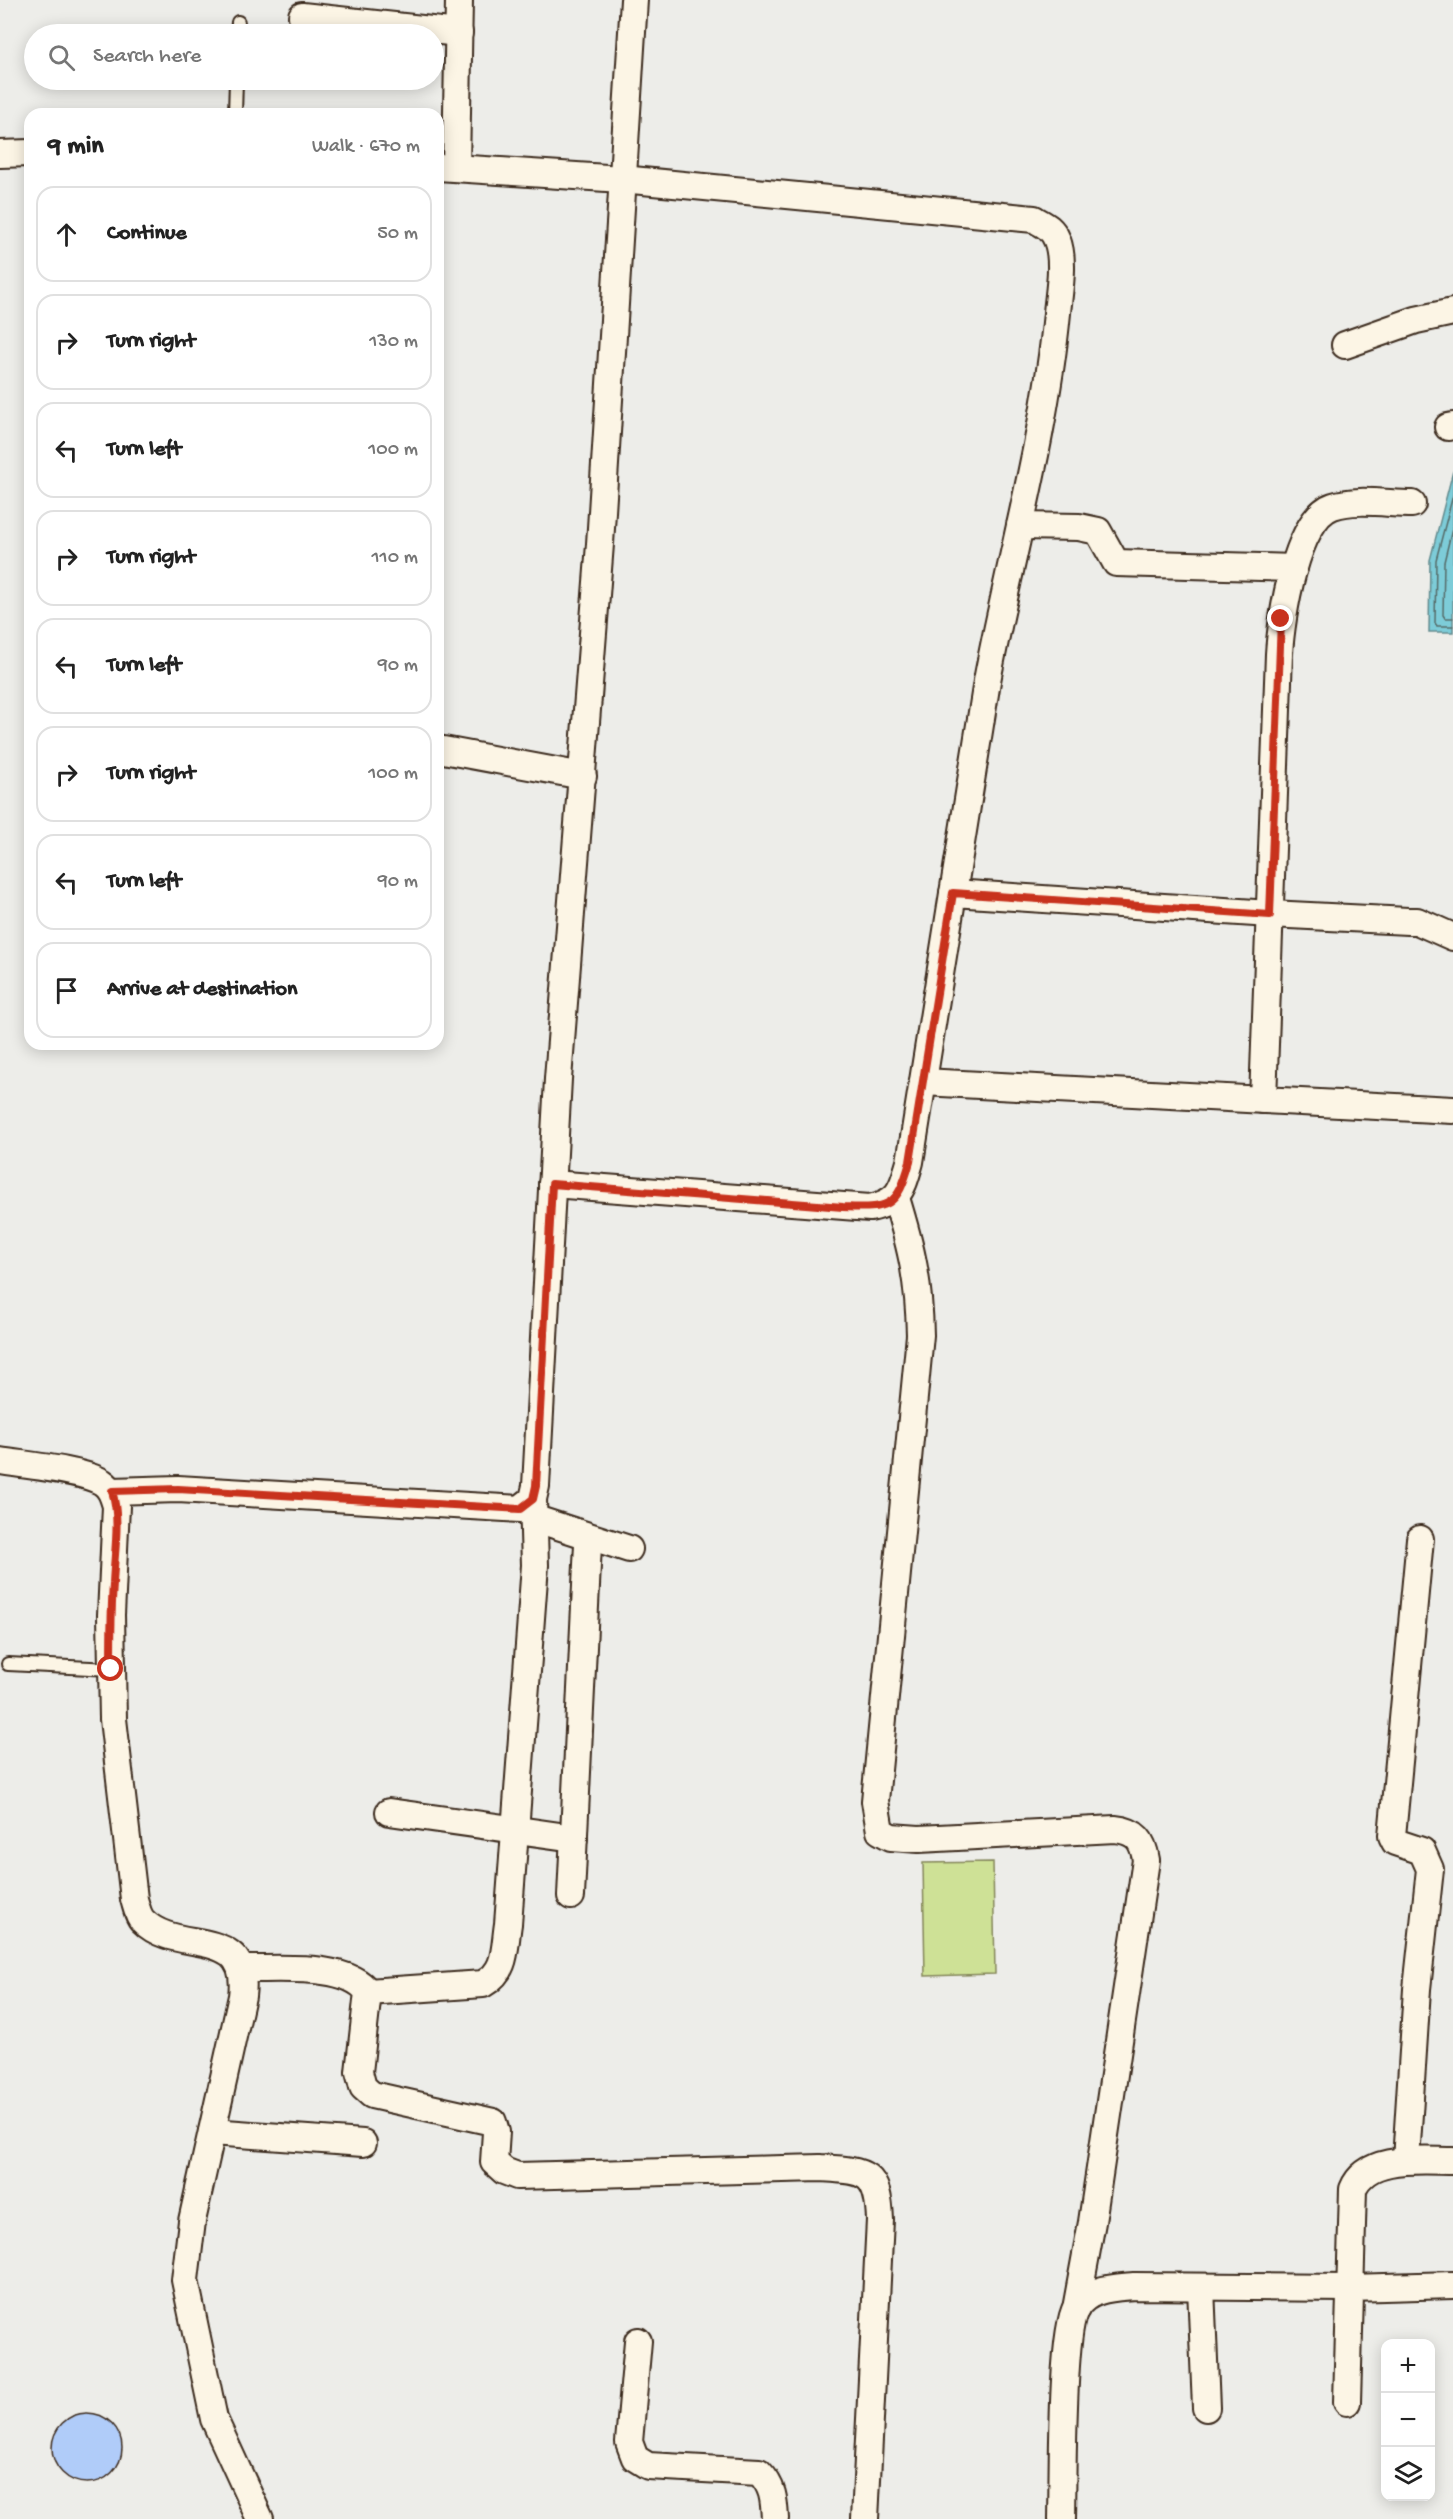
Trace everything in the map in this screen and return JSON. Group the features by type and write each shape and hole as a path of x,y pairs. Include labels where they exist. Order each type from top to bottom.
{"street":[{"path":"459,0 459,33 447,167 622,179 1034,219 1049,226 1057,242 1059,260 1052,362 1039,438 989,670 910,1162 903,1186 896,1198 884,1205 861,1208 552,1184"},
{"path":"368,1992 483,1984 495,1977 501,1966 508,1924 535,1565 534,1509 558,1079 583,776 634,0"},
{"path":"302,16 376,24"},
{"path":"444,31 459,33"},
{"path":"0,154 24,153"},
{"path":"1345,345 1416,320 1453,312"},
{"path":"1263,1100 1280,642 1287,591 1308,534 1318,515 1327,508 1347,504 1412,504"},
{"path":"1020,526 1079,527 1098,531 1104,536 1108,553 1116,563 1294,568"},
{"path":"444,750 583,776"},
{"path":"953,893 1270,915 1417,921 1453,937"},
{"path":"923,1082 1453,1110"},
{"path":"896,1198 913,1255 919,1292 920,1335 875,1801 876,1818 880,1831 891,1837 919,1839 1115,1829 1135,1834 1141,1840 1146,1860 1094,2211 1068,2340 1062,2519"},
{"path":"0,1461 83,1476 101,1482 112,1491 116,1506 111,1615 114,1728 134,1899 141,1920 169,1935 223,1950 235,1956 242,1969 242,1996 192,2221 185,2280 214,2419 260,2519"},
{"path":"112,1491 178,1489 534,1509 628,1548"},
{"path":"1406,2160 1418,1989 1430,1869 1422,1851 1395,1842 1392,1836 1392,1821 1420,1539"},
{"path":"572,1896 588,1544"},
{"path":"389,1812 574,1838"},
{"path":"242,1969 335,1972 353,1977 362,1983 368,1992 359,2072 363,2087 372,2095 485,2118 493,2122 496,2132 494,2162 504,2171 517,2176 820,2168 855,2170 869,2178 879,2193 880,2220 865,2519"},
{"path":"212,2133 363,2143"},
{"path":"1347,2402 1353,2189 1358,2178 1369,2169 1406,2160 1453,2161"},
{"path":"1076,2309 1088,2296 1106,2289 1350,2288 1453,2285"},
{"path":"1201,2287 1206,2408"},
{"path":"638,2341 629,2442 635,2458 648,2466 759,2472 770,2482 774,2497 775,2519"}],"lane":[{"path":"235,108 236,90"},
{"path":"8,1664 111,1669"}],"green space":[{"path":"993,1862 995,1974 925,1976 923,1863"}],"water":[{"path":"1453,471 1453,632 1429,632 1430,560"}],"building":[{"path":"87,2413 106,2419 116,2429 122,2448 116,2467 106,2477 87,2483 68,2477 58,2467 52,2448 58,2429 68,2419"}],"route":[{"path":"111,1669 111,1615 116,1522 116,1506 112,1491 178,1489 520,1509 533,1499 536,1486 552,1184 843,1207 870,1208 884,1205 896,1198 903,1186 910,1162 953,893 1270,915 1281,619"}]}
